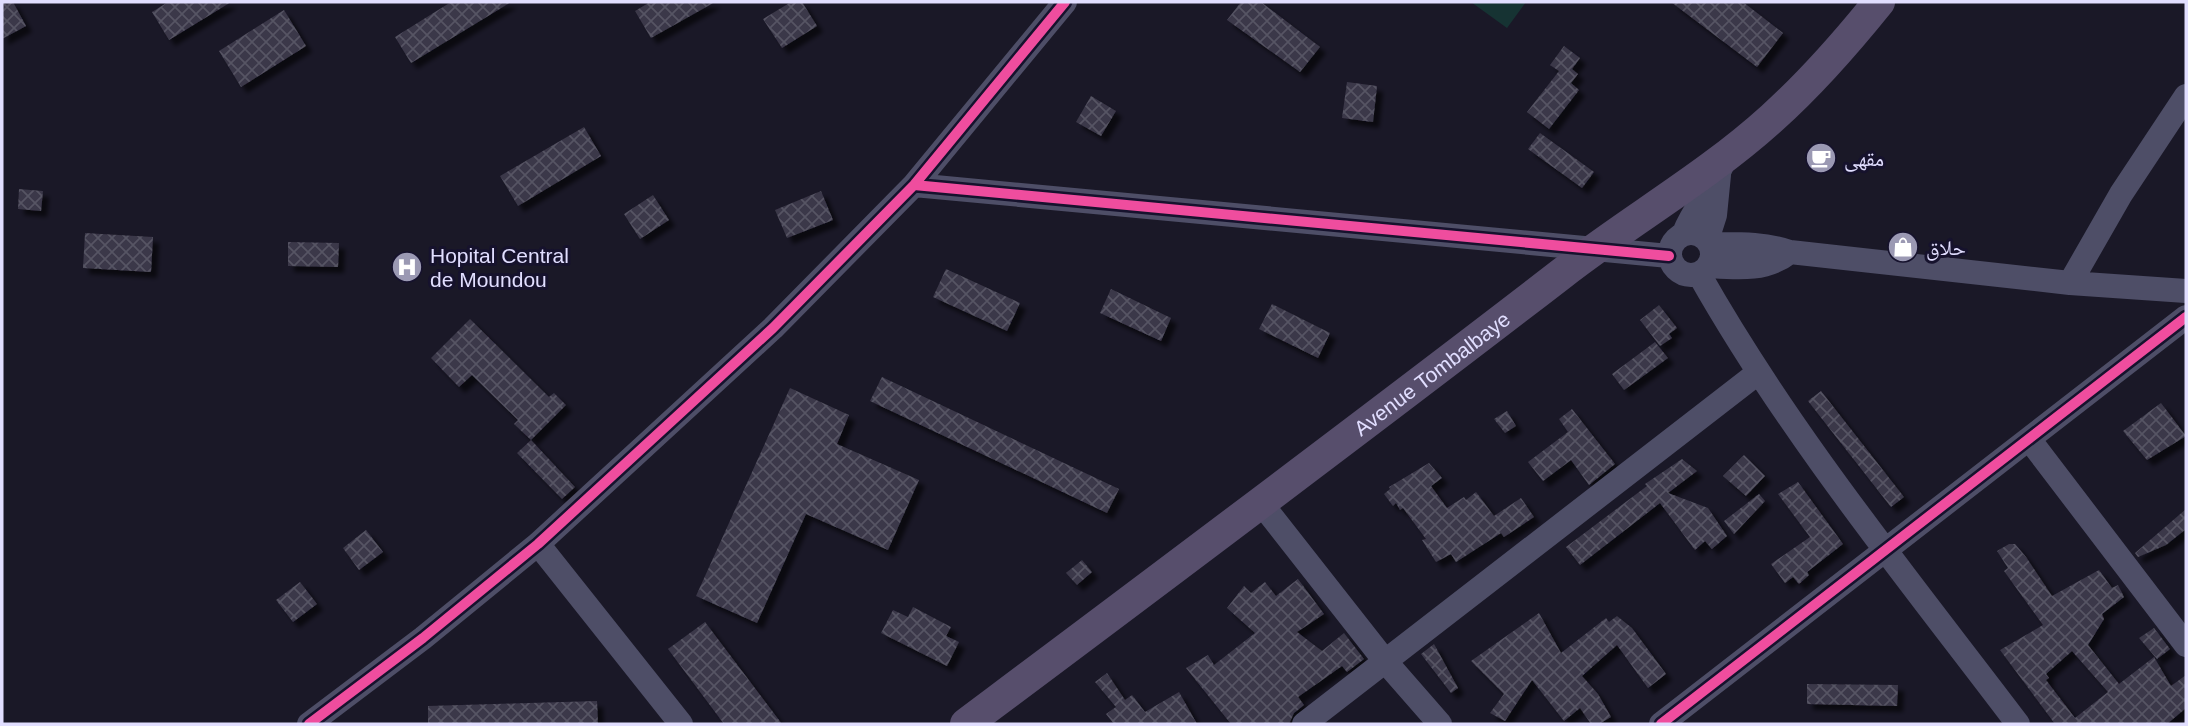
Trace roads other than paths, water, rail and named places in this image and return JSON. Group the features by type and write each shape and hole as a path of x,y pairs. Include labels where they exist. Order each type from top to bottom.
{"main road":[{"name":"Avenue Tombalbaye","path":"966,724 1261,503 1591,250 1723,164 1839,51 1879,2"}],"street":[{"path":"309,724 423,638 538,544 773,328 914,185 1065,2"},
{"path":"2070,283 2121,194 2186,96"},
{"path":"1723,164 1693,211 1702,252 1759,373 2018,724"},
{"path":"914,185 1669,256"},
{"path":"1702,252 1680,273 1673,267 1669,256 1672,243 1702,252 1744,243 1776,247 1790,252 2070,283 2186,291"},
{"path":"1661,724 1888,551 2186,317"},
{"path":"1304,724 1759,373"},
{"path":"2029,439 2186,645"},
{"path":"1261,503 1385,662 1440,724"},
{"path":"538,544 681,724"}],"place":[{"name":"مقهى","path":"1821,158"},
{"name":"حلاق","path":"1903,247"},
{"name":"Hopital Central de Moundou","path":"407,267"}]}
